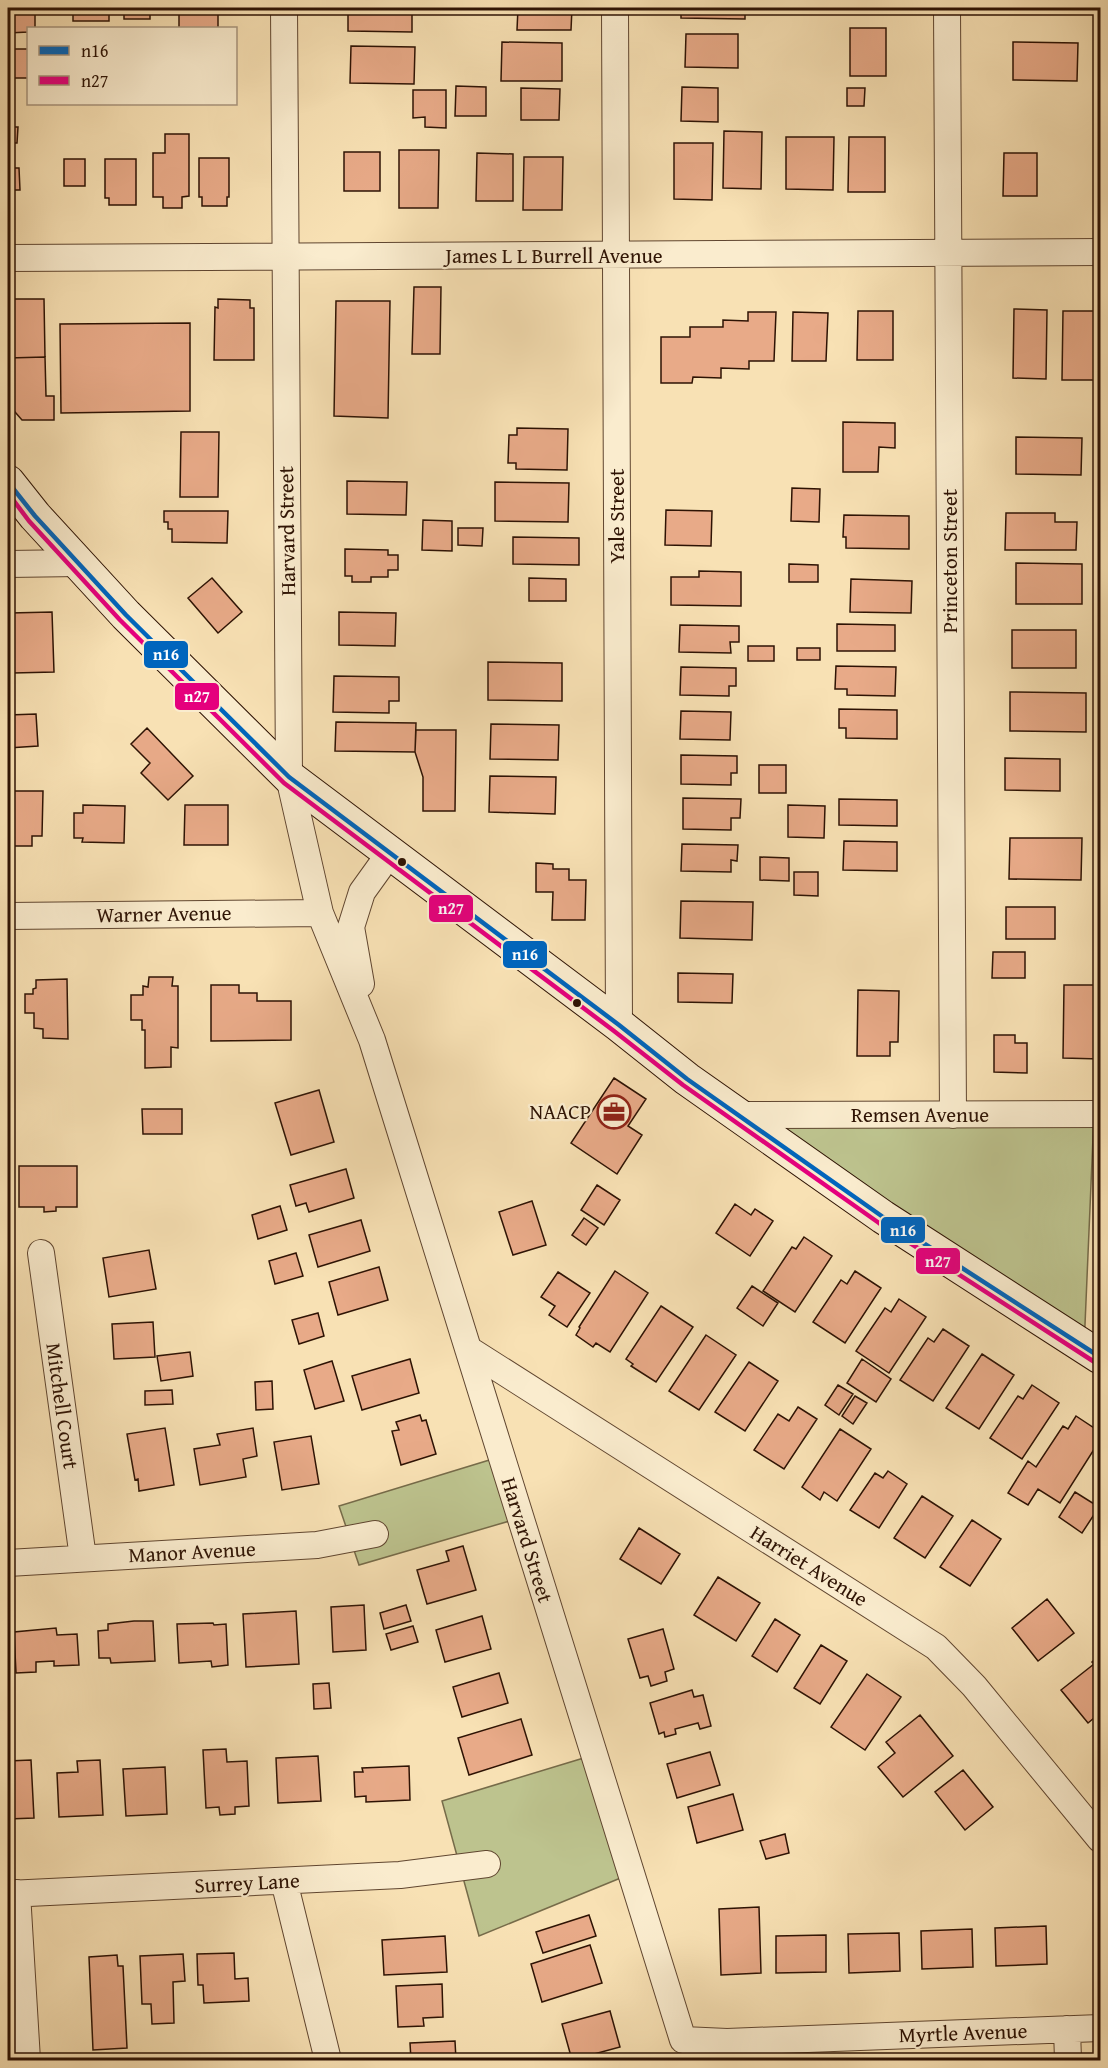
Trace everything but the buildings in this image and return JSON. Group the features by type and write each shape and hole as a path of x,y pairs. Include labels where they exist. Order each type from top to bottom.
{"street":[{"name":"Harvard Street","path":"284,8 289,777 320,913 372,1040 682,2040"},
{"name":"Yale Street","path":"615,8 619,1025"},
{"name":"Princeton Street","path":"947,8 953,1115"},
{"name":"James L L Burrell Avenue","path":"8,258 1101,252"},
{"path":"8,482 35,516 134,623 289,777 619,1025 687,1079 883,1217 1101,1357"},
{"path":"8,564 79,563"},
{"name":"Harvard Street","path":"372,1040 351,927 362,892 390,853"},
{"name":"Warner Avenue","path":"8,915 320,913"},
{"name":"Remsen Avenue","path":"739,1115 1101,1114"},
{"name":"Mitchell Court","path":"41,1253 83,1558"},
{"name":"Harriet Avenue","path":"468,1349 936,1647 974,1686 1101,1839"},
{"name":"Manor Avenue","path":"8,1563 317,1545 375,1534"},
{"name":"Surrey Lane","path":"12,1893 400,1875 487,1864"},
{"path":"284,1881 328,2061"},
{"path":"12,1893 27,2061"},
{"name":"Myrtle Avenue","path":"682,2040 727,2042 1101,2028"},
{"path":"1067,2029 1068,2061"}],"green space":[{"path":"1094,1114 1084,1348 739,1115"},
{"path":"496,1458 513,1520 359,1565 339,1506"},
{"path":"587,1757 623,1877 479,1936 442,1801"}],"transit line":[{"name":"n16","path":"8,482 35,516 126,615 289,777 619,1025 687,1079 883,1217 1100,1357"},
{"name":"n27","path":"8,493 29,521 120,620 284,783 683,1085 879,1223 1096,1363"}],"place":[{"name":"NAACP","path":"614,1112"}]}
